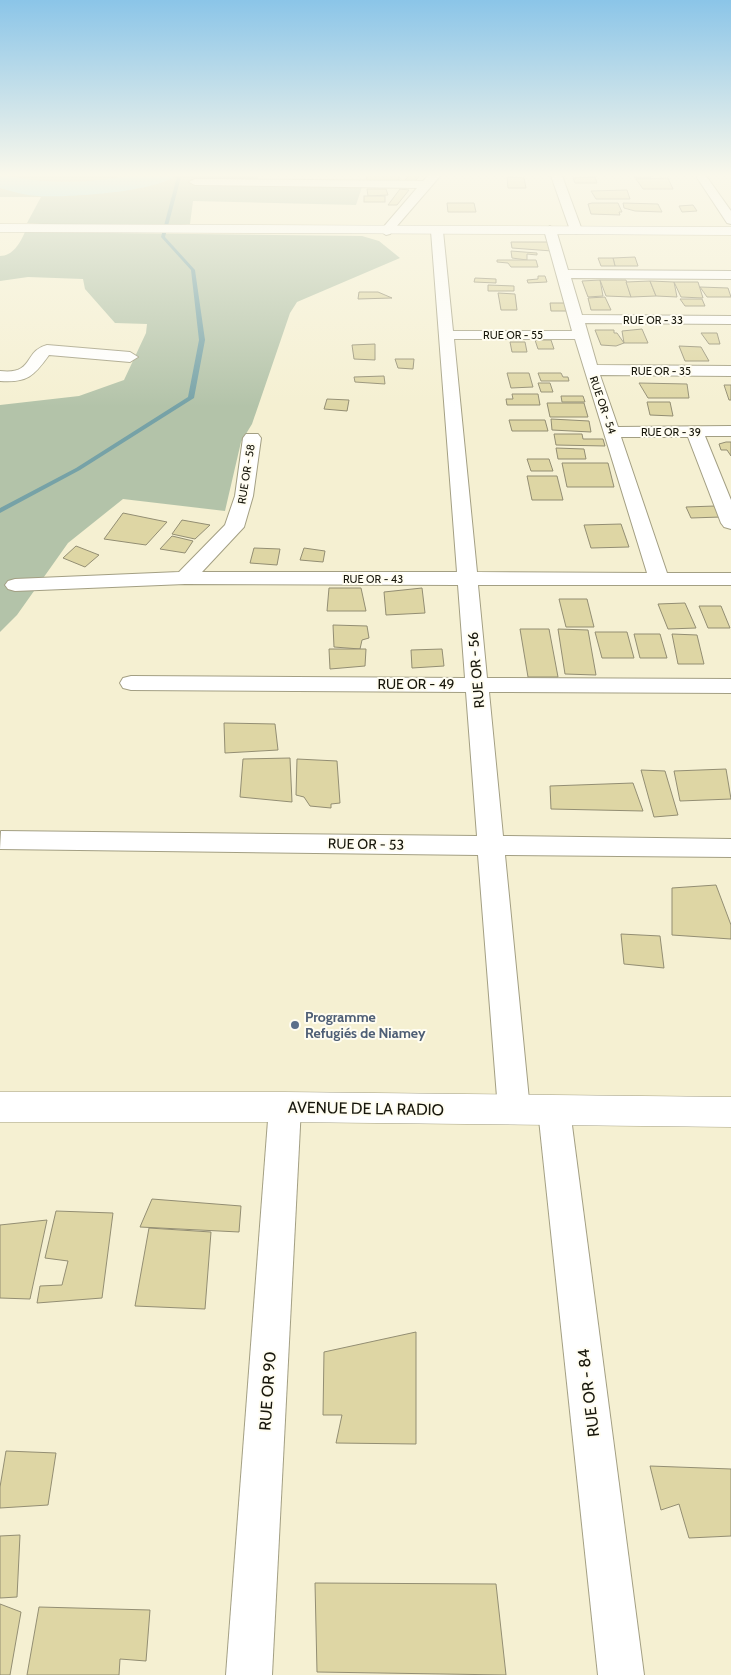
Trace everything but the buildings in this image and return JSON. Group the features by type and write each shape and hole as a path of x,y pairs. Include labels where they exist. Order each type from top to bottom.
{"street":[{"name":"RUE OR - 56","path":"439,251 514,1110"},
{"name":"RUE OR - 54","path":"556,251 591,370 659,579"},
{"path":"562,274 731,275"},
{"name":"RUE OR - 33","path":"578,327 731,320"},
{"name":"RUE OR - 55","path":"446,335 578,327"},
{"path":"0,376 17,377 27,374 44,351 47,350 130,357"},
{"name":"RUE OR - 35","path":"591,370 731,371"},
{"path":"694,431 731,523"},
{"name":"RUE OR - 39","path":"612,432 731,431"},
{"name":"RUE OR - 58","path":"185,578 234,527 244,496 252,438"},
{"name":"RUE OR - 43","path":"15,585 185,578 731,579"},
{"name":"RUE OR - 49","path":"131,683 731,686"},
{"name":"RUE OR - 53","path":"1,840 731,848"},
{"name":"AVENUE DE LA RADIO","path":"0,1107 285,1107 731,1112"},
{"name":"RUE OR 90","path":"249,1675 285,1107"},
{"name":"RUE OR - 84","path":"554,1110 622,1675"}],"green space":[{"path":"12,251 392,251 400,258 297,302 290,313 252,424 241,442 225,511 123,499 68,543 17,615 0,632 0,405 79,396 124,380 146,333 147,324 115,323 85,289 83,279 28,277 0,281 0,256 9,254"}],"waterway":[{"path":"0,511 78,469 191,398 202,340 193,270 176,251"}],"place":[{"name":"Programme Refugiés de Niamey","path":"295,1025"}]}
